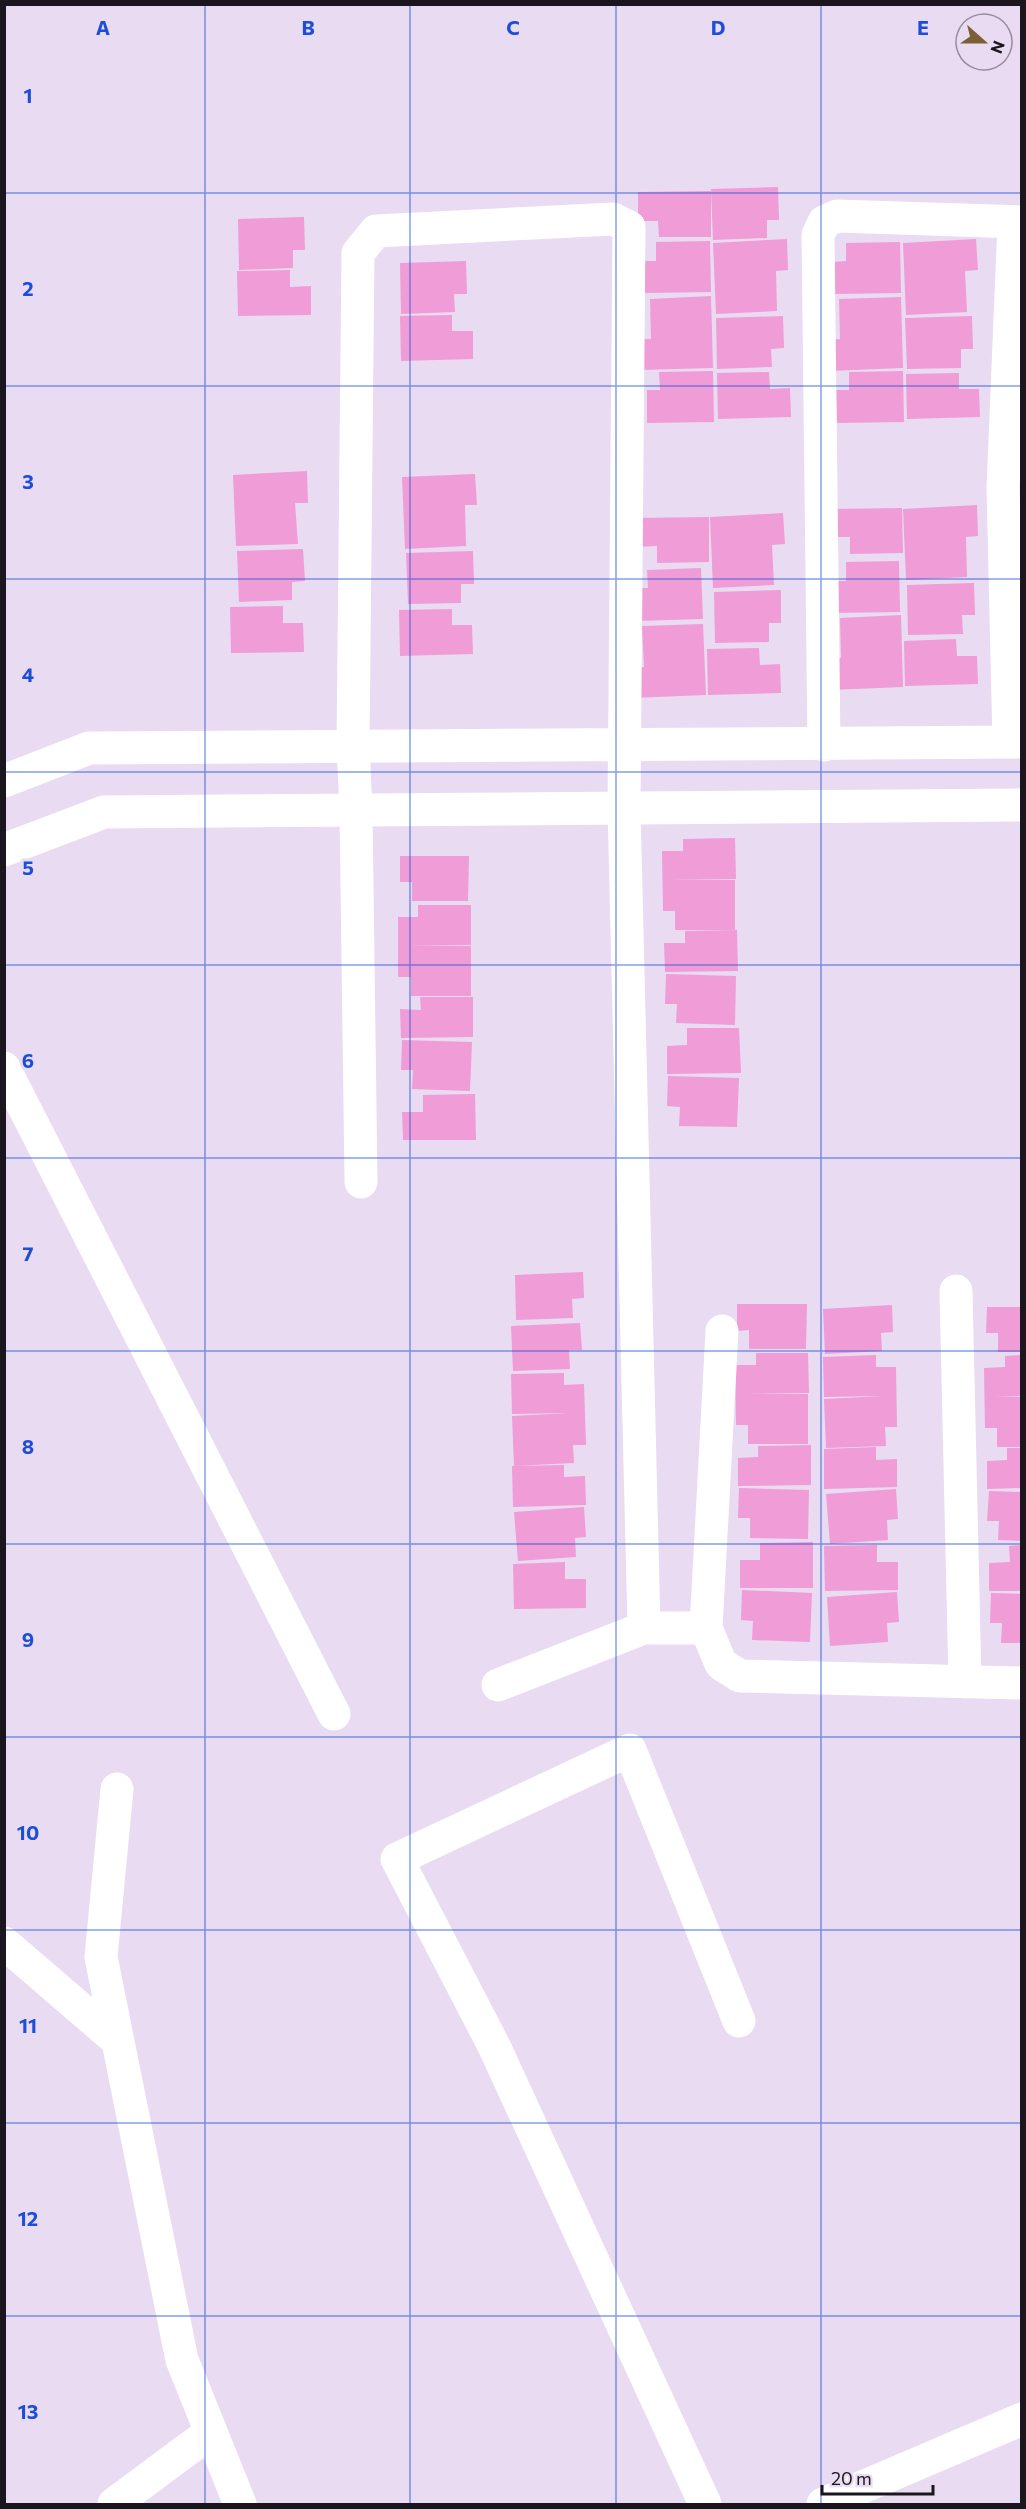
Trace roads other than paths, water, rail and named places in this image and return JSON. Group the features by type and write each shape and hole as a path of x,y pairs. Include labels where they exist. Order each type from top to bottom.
{"street":[{"path":"4,781 89,748 624,743 824,745 1016,742 1003,488 1018,223 837,216 824,222 818,235 824,745"},
{"path":"361,1182 356,810 353,746 358,253 376,231 613,219 628,227 624,808 644,1628"},
{"path":"4,850 104,812 1022,805"},
{"path":"4,1068 334,1714"},
{"path":"956,1291 965,1682"},
{"path":"722,1331 706,1628 721,1664 740,1676 1022,1683"},
{"path":"498,1685 644,1628 706,1628"},
{"path":"705,2505 494,2046 397,1859 630,1750 739,2021"},
{"path":"117,1789 100,1957 182,2360 240,2505"},
{"path":"4,1943 117,2041"},
{"path":"824,2505 1022,2419"},
{"path":"114,2505 211,2432"}]}
